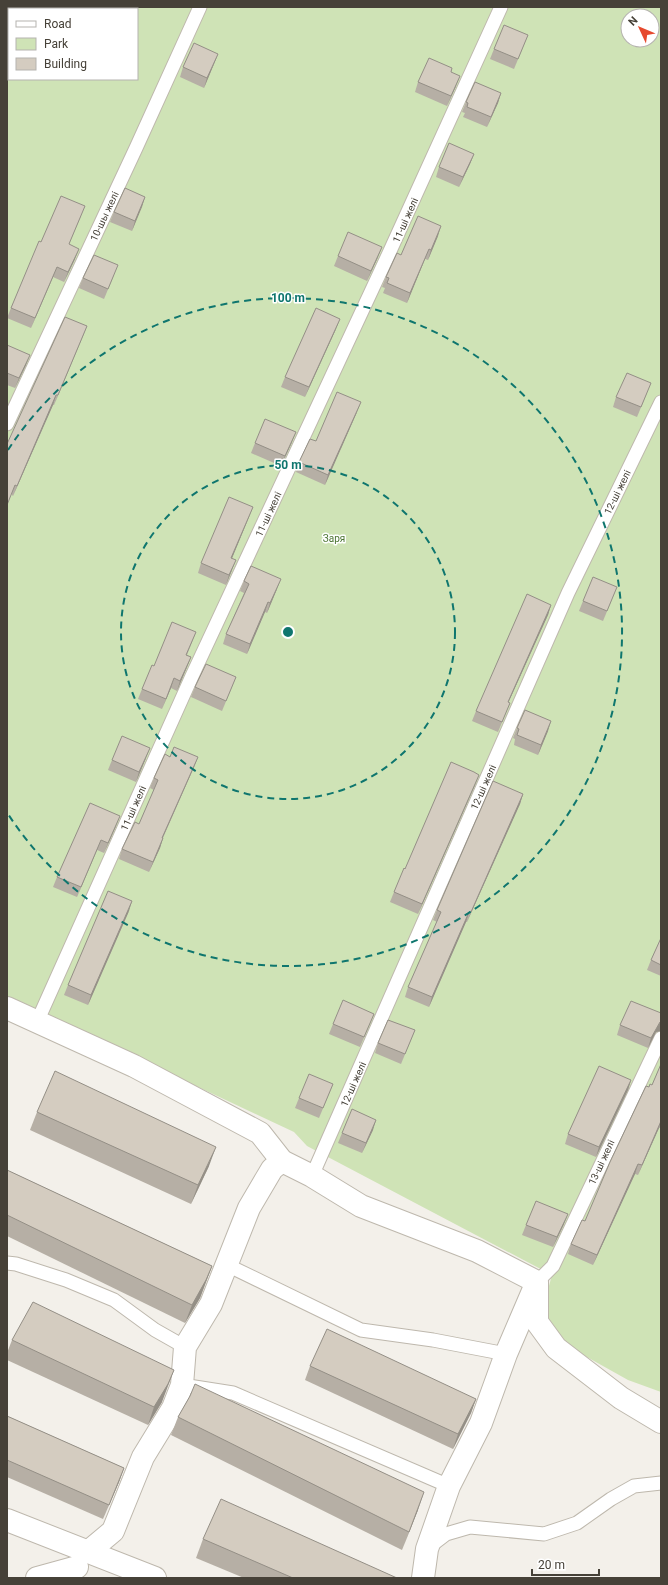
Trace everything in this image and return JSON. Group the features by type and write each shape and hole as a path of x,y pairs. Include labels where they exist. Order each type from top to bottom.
{"street":[{"path":"7,1008 134,1066 260,1133 282,1161 312,1176 361,1206 477,1251 537,1282"},
{"path":"37,1578 83,1560 113,1532 143,1457 173,1408 182,1385 185,1347 211,1304 249,1208 272,1169 282,1161"},
{"path":"423,1578 428,1549 449,1486 481,1423 506,1354 537,1282"},
{"path":"537,1282 537,1322 556,1348 621,1398 661,1422"},
{"path":"7,1520 83,1560 155,1578"}],"lane":[{"name":"10-шы желі","path":"7,424 200,7"},
{"name":"11-ші желі","path":"37,1022 192,676 387,258 501,7"},
{"name":"12-ші желі","path":"312,1176 568,593 661,402"},
{"name":"13-ші желі","path":"537,1282 552,1266 661,1038"},
{"path":"7,1263 16,1264 66,1280 114,1300 156,1330 185,1347"},
{"path":"227,1265 361,1330 433,1340 506,1354"},
{"path":"182,1385 233,1394 449,1486"},
{"path":"428,1549 446,1534 470,1528 544,1534 577,1524 611,1499 634,1486 661,1483"}],"green space":[{"name":"Заря","path":"7,7 661,7 661,1392 628,1380 569,1347 548,1320 547,1293 552,1275 307,1146 294,1132 7,997"}],"building":[{"path":"504,25 528,35 518,59 494,49"},
{"path":"194,43 218,54 207,78 183,67"},
{"path":"429,58 452,68 451,72 460,76 451,96 418,82"},
{"path":"475,82 501,93 491,117 467,107 468,103 466,102"},
{"path":"449,143 474,154 463,177 439,167"},
{"path":"125,188 145,197 135,221 114,212"},
{"path":"61,196 85,206 69,244 79,249 68,272 57,267 35,318 11,308 39,241 41,242"},
{"path":"418,216 441,226 431,250 429,249 410,293 387,283 389,278 386,277 397,253 401,255"},
{"path":"348,232 382,247 371,271 338,256"},
{"path":"94,255 118,265 108,289 83,278"},
{"path":"316,308 340,319 309,387 285,377"},
{"path":"65,317 87,326 58,395 56,395 17,486 15,485 7,505 7,444"},
{"path":"7,345 30,355 19,378 7,373"},
{"path":"627,373 651,383 641,407 616,397"},
{"path":"337,392 361,402 328,475 299,462 310,439 316,441"},
{"path":"265,419 296,432 285,456 255,443"},
{"path":"229,497 253,507 231,558 236,560 229,575 201,563"},
{"path":"251,566 281,579 270,603 268,602 250,644 226,634 249,584 244,581"},
{"path":"593,577 617,587 607,611 583,601"},
{"path":"527,594 551,605 508,702 510,703 502,722 476,711"},
{"path":"172,622 196,632 186,655 191,657 180,681 174,678 166,699 142,689 152,665 154,666"},
{"path":"206,664 236,677 226,701 195,687"},
{"path":"525,710 551,721 541,745 517,735 519,729 517,728"},
{"path":"122,736 150,748 139,772 112,760"},
{"path":"174,747 198,757 153,862 122,849 135,822 139,824 158,780 154,778 165,754 170,757"},
{"path":"451,762 479,775 422,904 394,892"},
{"path":"493,781 523,794 432,997 408,987 441,912 437,910"},
{"path":"90,803 120,816 108,843 101,840 81,887 57,877"},
{"path":"108,891 132,901 91,995 68,985"},
{"path":"661,938 661,965 651,960"},
{"path":"343,1000 374,1014 364,1037 333,1024"},
{"path":"631,1001 661,1013 661,1022 651,1038 620,1025"},
{"path":"388,1020 415,1030 405,1054 378,1043"},
{"path":"661,1064 661,1121 642,1165 638,1164 597,1255 571,1244 582,1220 585,1221 610,1162 646,1086 649,1087 650,1084 652,1085"},
{"path":"599,1066 631,1080 599,1147 568,1134"},
{"path":"55,1071 216,1147 198,1185 37,1112"},
{"path":"309,1074 333,1084 323,1108 299,1098"},
{"path":"352,1109 376,1120 366,1143 342,1133"},
{"path":"7,1170 212,1266 192,1305 7,1215"},
{"path":"536,1201 568,1214 557,1237 526,1225"},
{"path":"33,1302 174,1370 168,1384 154,1407 12,1340"},
{"path":"327,1329 476,1399 458,1434 310,1366"},
{"path":"195,1384 424,1492 409,1532 178,1417"},
{"path":"7,1416 124,1468 109,1505 7,1460"},
{"path":"221,1499 397,1578 293,1578 203,1539"}]}
